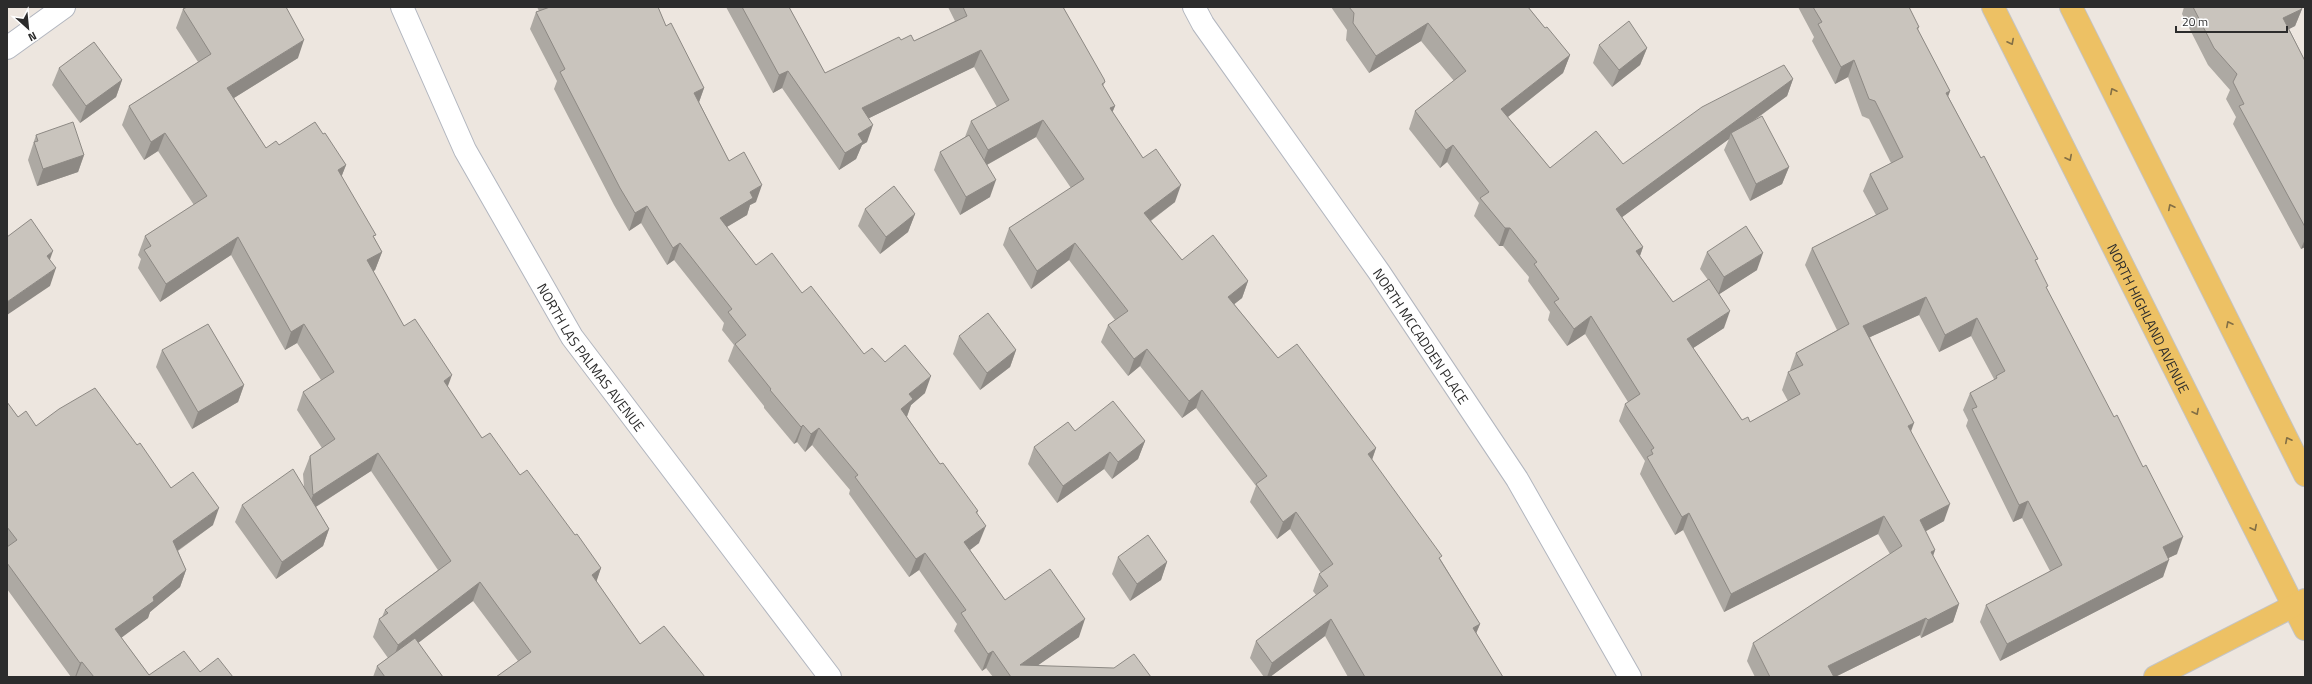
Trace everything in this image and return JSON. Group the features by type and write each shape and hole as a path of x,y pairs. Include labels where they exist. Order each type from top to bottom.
{"main road":[{"name":"NORTH HIGHLAND AVENUE","path":"1993,7 2299,603 2305,629"},
{"path":"2071,7 2305,475"},
{"path":"2155,677 2299,603"}],"street":[{"path":"7,48 64,7"},
{"name":"NORTH LAS PALMAS AVENUE","path":"402,7 465,150 572,337 830,677"},
{"name":"NORTH MCCADDEN PLACE","path":"1194,7 1203,24 1379,272 1517,479 1630,677"}],"building":[{"path":"187,7 286,7 304,40 227,88 266,148 276,141 279,145 315,122 323,134 325,133 346,165 338,170 376,235 373,236 382,252 367,260 404,326 415,319 452,375 444,381 482,438 490,433 520,475 527,470 575,535 577,534 601,568 592,575 640,644 664,626 705,677 496,677 531,652 480,582 398,645 379,619 388,613 385,610 451,561 378,453 313,495 310,456 335,439 303,392 334,372 304,324 291,332 238,237 166,284 144,250 151,246 145,236 207,196 165,133 151,142 129,106 211,54 183,9"},
{"path":"550,7 658,7 666,26 671,23 704,88 694,93 729,161 744,152 762,185 750,192 753,198 720,218 756,265 772,253 802,293 811,286 864,354 872,348 885,362 905,345 931,376 909,394 913,399 901,409 940,464 943,463 978,511 976,512 986,526 964,542 1005,600 1050,569 1085,619 1020,665 1114,668 1134,654 1151,677 1011,677 993,651 988,654 961,613 966,610 925,553 916,559 855,477 858,475 819,428 811,434 803,425 801,427 770,390 771,389 735,344 746,335 728,312 732,309 680,243 673,248 647,206 635,213 620,188 560,72 565,69 536,12"},
{"path":"742,7 789,7 825,73 899,37 901,40 911,35 914,41 967,16 963,7 1063,7 1104,79 1105,82 1102,84 1115,106 1110,108 1143,158 1156,149 1181,185 1144,213 1182,260 1213,235 1248,281 1228,297 1278,358 1297,344 1376,448 1368,454 1442,556 1439,558 1480,624 1473,628 1503,677 1365,677 1331,619 1272,663 1256,641 1328,586 1319,574 1333,564 1296,512 1283,522 1256,484 1267,476 1202,390 1189,401 1147,349 1134,359 1108,325 1128,311 1075,243 1037,271 1009,228 1084,179 1043,120 988,150 971,121 1009,100 981,50 862,108 873,125 858,134 863,142 845,153 788,71 779,75"},
{"path":"1349,7 1528,7 1570,55 1501,109 1550,168 1596,131 1623,164 1702,107 1784,65 1793,79 1616,209 1643,247 1636,251 1673,302 1709,279 1730,311 1687,339 1742,420 1748,417 1750,422 1800,394 1788,372 1803,365 1796,353 1849,324 1812,248 1888,209 1870,174 1903,157 1875,101 1869,99 1854,60 1841,67 1818,24 1822,22 1813,7 1909,7 1919,27 1917,28 1950,91 1946,93 1981,158 1984,156 2038,259 2035,260 2048,286 2046,287 2114,417 2117,415 2143,467 2146,465 2183,537 2163,547 2169,560 2007,644 1986,605 2062,565 2028,501 2019,505 1972,409 1977,407 1970,393 1997,378 1996,376 2005,371 1977,318 1945,335 1926,297 1863,326 1914,423 1908,426 1950,504 1920,520 1935,550 1931,552 1959,604 1928,620 1926,618 1828,666 1834,677 1770,677 1753,643 1902,546 1884,516 1731,594 1689,513 1682,517 1647,457 1653,454 1651,450 1654,448 1625,404 1640,394 1591,316 1574,329 1554,302 1559,299 1534,264 1537,262 1510,228 1505,228 1480,198 1489,192 1453,145 1446,150 1415,111 1466,71 1428,23 1376,56 1353,23 1354,13"},
{"path":"2193,7 2301,7 2302,9 2283,18 2305,61 2305,227 2239,106 2244,104 2233,82 2237,74 2214,48"},
{"path":"1629,21 1647,48 1619,70 1599,45"},
{"path":"94,42 122,80 86,106 59,68"},
{"path":"1762,116 1789,167 1756,184 1731,133"},
{"path":"73,122 84,155 43,169 34,142 38,141 36,135"},
{"path":"969,135 996,180 966,197 940,152"},
{"path":"894,186 915,214 886,237 865,209"},
{"path":"31,219 53,251 47,256 56,268 7,302 7,237"},
{"path":"1746,226 1763,253 1724,277 1707,252"},
{"path":"988,313 1016,350 987,373 959,336"},
{"path":"208,324 244,385 198,412 162,350"},
{"path":"95,388 137,445 140,443 171,488 193,472 219,508 173,541 186,570 153,597 154,601 115,629 149,675 184,651 200,672 218,658 233,677 94,677 82,662 80,663 7,563 7,547 17,540 7,527 7,402 18,417 26,411 36,426 59,409"},
{"path":"1113,401 1145,441 1118,462 1110,452 1063,486 1034,447 1068,422 1075,431"},
{"path":"293,469 329,529 282,562 242,505"},
{"path":"1148,535 1167,562 1137,584 1118,557"},
{"path":"415,638 443,677 385,677 377,666"}]}
